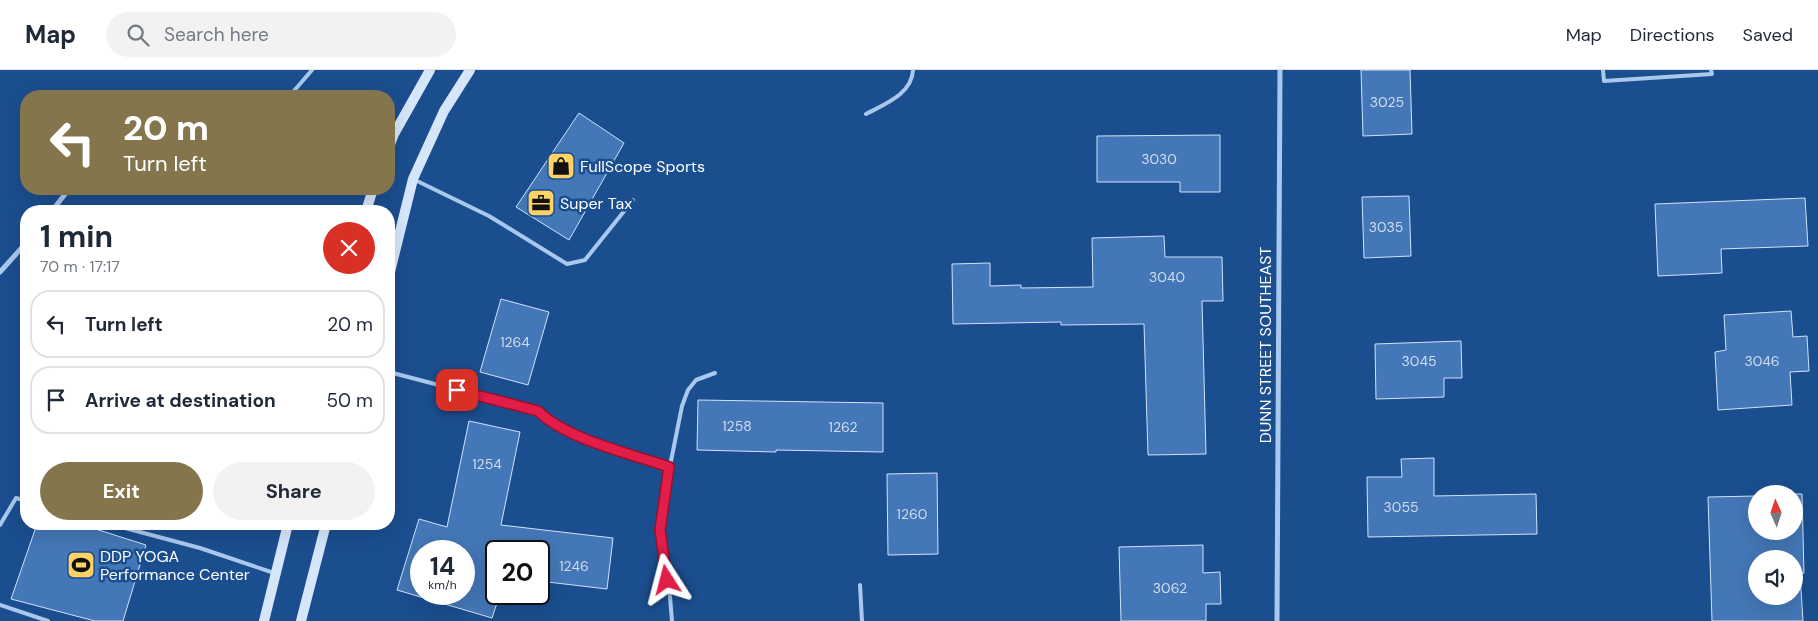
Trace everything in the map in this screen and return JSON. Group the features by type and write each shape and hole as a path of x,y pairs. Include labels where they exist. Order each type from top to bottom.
{"main road":[{"path":"395,132 430,70"},
{"path":"395,252 413,179 444,111 470,70"},
{"path":"264,621 287,530"},
{"path":"301,621 324,530"}],"street":[{"name":"DUNN STREET SOUTHEAST","path":"1277,621 1280,70"},
{"path":"57,205 64,195"},
{"path":"0,272 20,250"}],"lane":[{"path":"297,90 312,70"},
{"path":"866,114 900,95 913,78 913,70"},
{"path":"1603,70 1604,81 1712,74 1712,70"},
{"path":"413,179 489,216 568,264 585,260 633,200"},
{"path":"672,621 660,530 669,467 682,406 688,390 696,380 715,373"},
{"path":"395,374 538,411 554,424 574,434 669,467"},
{"path":"0,525 16,498 20,499"},
{"path":"132,530 200,548 276,574"},
{"path":"860,585 862,621"},
{"path":"0,605 48,621"}],"building":[{"path":"1361,70 1410,70 1412,134 1363,136"},
{"path":"579,113 624,143 569,240 516,207"},
{"path":"1220,135 1220,192 1180,192 1180,182 1097,182 1097,136"},
{"path":"1409,196 1411,256 1364,258 1362,197"},
{"path":"1805,198 1808,246 1721,249 1722,273 1658,276 1655,204"},
{"path":"1164,236 1165,257 1222,257 1223,301 1202,301 1206,454 1148,455 1144,324 1061,325 1061,322 953,324 952,264 990,263 990,286 1021,285 1021,288 1093,287 1092,238"},
{"path":"501,299 549,312 528,385 480,372"},
{"path":"1791,311 1793,337 1807,336 1809,371 1790,372 1792,405 1718,410 1715,352 1726,350 1724,315"},
{"path":"1461,341 1462,378 1444,378 1444,397 1376,399 1375,344"},
{"path":"698,400 883,403 883,452 697,450"},
{"path":"469,421 520,432 501,525 613,538 607,589 550,582 550,540 485,540 485,605 496,605 492,618 448,605 475,605 475,540 412,540 419,519 447,527"},
{"path":"1434,458 1434,496 1536,494 1537,534 1368,537 1367,477 1402,477 1401,459"},
{"path":"937,473 938,554 888,555 887,474"},
{"path":"1748,496 1748,540 1803,540 1803,534 1804,573 1803,550 1748,550 1748,605 1802,605 1803,621 1712,621 1708,497"},
{"name":"DDP YOGA Performance Center","path":"35,530 99,530 146,545 123,621 95,621 11,599"},
{"path":"1203,545 1203,573 1220,572 1221,604 1206,604 1206,621 1121,621 1119,547"},
{"path":"410,548 410,594 397,590"}],"place":[{"name":"FullScope Sports","path":"561,166"},
{"name":"Super Tax","path":"541,203"},
{"name":"DDP YOGA Performance Center","path":"81,565"}],"route":[{"path":"457,390 538,411 560,428 574,434 669,467 660,518 667,580"}]}
